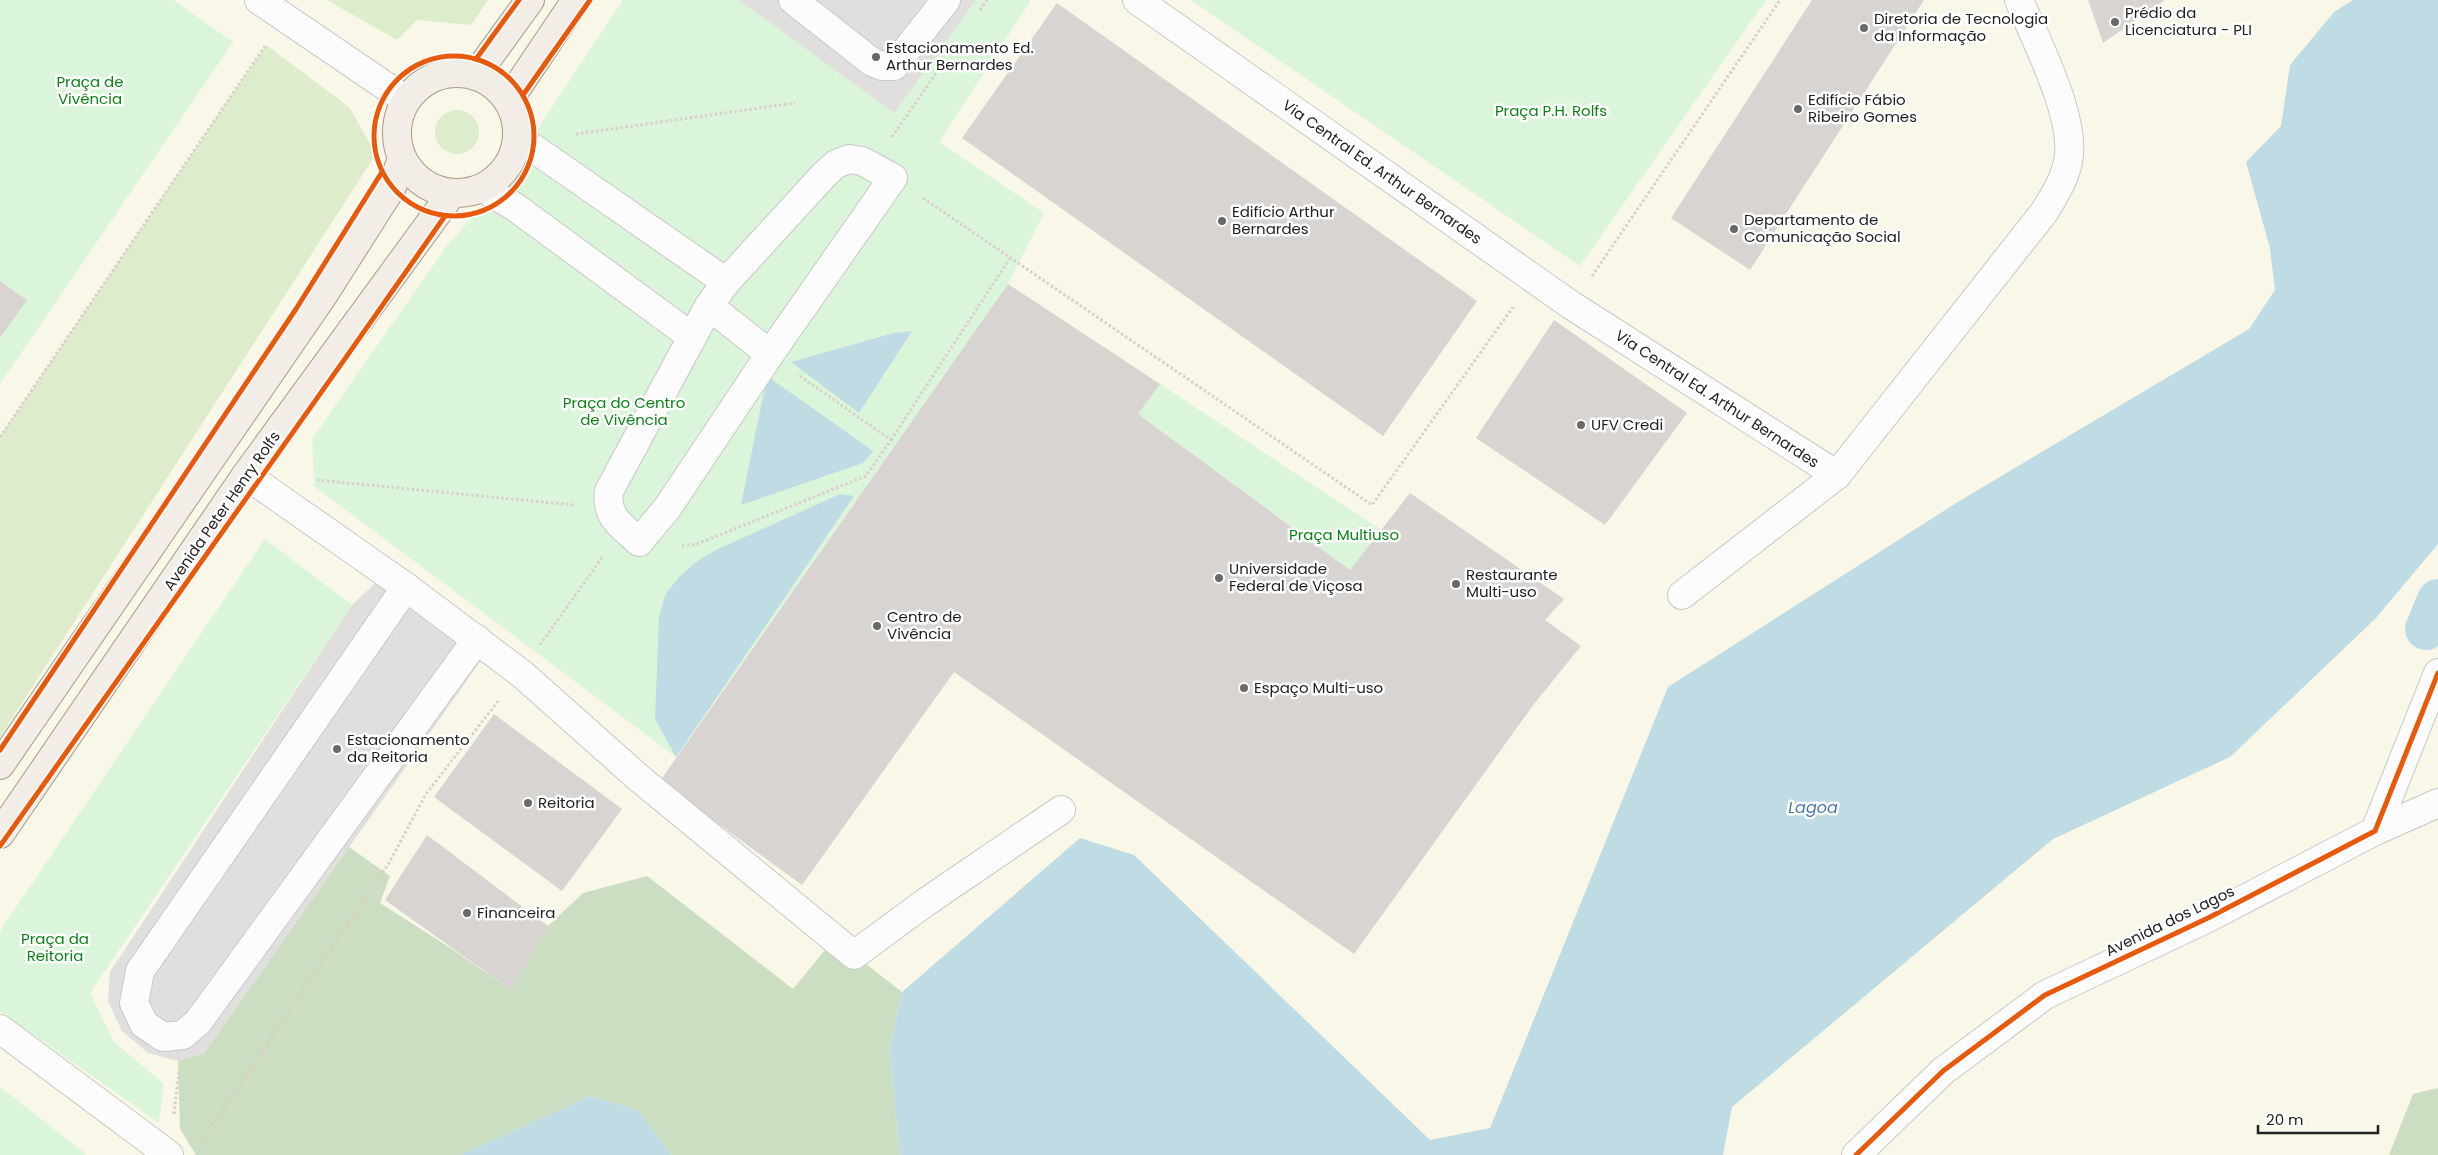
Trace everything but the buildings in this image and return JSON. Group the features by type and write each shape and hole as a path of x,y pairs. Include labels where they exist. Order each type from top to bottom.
{"main road":[{"path":"475,76 530,0"},
{"path":"508,101 576,0"},
{"path":"452,73 475,76 498,88 508,101 516,120 517,140 512,159 500,176 483,188 468,193 452,194 436,190 422,183 411,172 402,158 397,139 398,119 406,100 418,87 433,77 452,73"},
{"path":"0,764 324,294 392,187 402,158"},
{"name":"Avenida Peter Henry Rolfs","path":"0,834 246,475 452,194"}],"street":[{"path":"259,0 365,70 406,100"},
{"path":"793,0 872,62 882,66 894,66 946,0"},
{"name":"Via Central Ed. Arthur Bernardes","path":"1137,0 1571,306 1837,475"},
{"path":"1682,595 1837,475 2045,211 2063,180 2069,155 2067,123 2049,71 2019,0"},
{"path":"517,140 533,148 726,282"},
{"path":"849,159 862,161 883,172 872,211 770,354 668,507 639,542 612,516 608,509 609,491 709,306 726,282 836,164 849,159"},
{"path":"483,188 515,207 692,337"},
{"path":"709,306 770,354"},
{"path":"246,475 406,587 522,674 640,779 854,955 926,902 1061,810"},
{"path":"406,587 140,971 134,1003 144,1024 163,1037 183,1035 204,1014 477,639"},
{"path":"2375,831 2438,673"},
{"name":"Avenida dos Lagos","path":"1856,1155 1943,1071 2044,995 2208,918 2375,831 2438,804"},
{"path":"0,1029 169,1155"}],"path":[{"path":"976,16 987,0"},
{"path":"1571,306 1780,0"},
{"path":"0,437 284,18"},
{"path":"943,63 883,172 1372,505 1517,302"},
{"path":"568,135 795,103"},
{"path":"639,542 654,550 697,544 866,476 1010,258"},
{"path":"770,354 891,440"},
{"path":"314,480 608,509"},
{"path":"169,1155 183,1035"}],"shaded area":[{"name":"Universidade Federal de Viçosa","path":"0,0 2438,0 2438,1155 0,1155"},
{"name":"Estacionamento Ed. Arthur Bernardes","path":"739,0 976,0 894,113"},
{"name":"Estacionamento da Reitoria","path":"384,575 487,652 204,1053 178,1061 148,1053 122,1031 108,1001 110,972 352,605"}],"green space":[{"name":"Praça de Vivência","path":"0,0 173,0 233,42 0,384"},
{"path":"327,0 488,0 471,25 417,20 397,40"},
{"name":"Praça do Centro de Vivência","path":"623,0 1031,0 939,142 1044,213 1008,284 676,757 314,486 312,439 446,247 497,190"},
{"name":"Praça P.H. Rolfs","path":"1191,0 1766,0 1580,266"},
{"path":"266,45 349,107 376,154 0,737 0,437"},
{"path":"453,110 461,110 473,116 479,132 473,148 461,154 453,154 441,148 435,136 435,128 441,116"},
{"name":"Praça Multiuso","path":"1160,384 1381,530 1350,570 1138,414"},
{"name":"Praça da Reitoria","path":"265,539 352,605 90,993 114,1042 164,1084 159,1123 0,1011 0,935 2,928"},
{"path":"349,847 390,876 380,903 452,949 511,990 548,926 583,893 647,876 793,989 834,939 902,992 889,1049 900,1155 671,1155 638,1110 590,1096 460,1155 196,1155 180,1129 178,1061 204,1053"},
{"path":"0,1087 87,1155 0,1155"},
{"path":"2438,1088 2438,1155 2389,1155 2413,1094"}],"water":[{"name":"Lagoa","path":"2353,0 2438,0 2438,544 2375,619 2230,757 2053,839 1732,1107 1723,1155 900,1155 889,1049 902,992 1080,838 1134,855 1430,1140 1490,1128 1668,687 1961,500 2249,329 2275,290 2270,248 2246,162 2281,126 2290,65 2334,12"},
{"path":"912,331 859,413 791,362 894,333"},
{"path":"767,376 873,451 863,463 741,505"},
{"path":"840,494 854,496 676,757 655,719 659,618 665,595 679,577 696,562 716,550"},
{"path":"590,1096 638,1110 671,1155 460,1155"}],"waterway":[{"path":"2426,629 2438,600"}],"cycle path":[{"path":"476,59 519,0"},
{"path":"523,95 590,0"},
{"path":"454,56 485,62 505,74 516,85 528,105 534,136 528,167 516,187 505,198 485,210 454,216 423,210 403,198 392,187 380,167 374,136 380,105 392,85 403,74 423,62 454,56"},
{"path":"0,750 296,309 382,172"},
{"path":"0,846 445,216"},
{"path":"1856,1155 1943,1071 2045,995 2208,918 2375,831 2438,673"}],"place":[{"name":"Prédio da Licenciatura - PLI","path":"2115,22"},
{"name":"Diretoria de Tecnologia da Informação","path":"1864,28"},
{"name":"Estacionamento Ed. Arthur Bernardes","path":"876,57"},
{"name":"Edifício Fábio Ribeiro Gomes","path":"1798,109"},
{"name":"Edifício Arthur Bernardes","path":"1222,221"},
{"name":"Departamento de Comunicação Social","path":"1734,229"},
{"name":"UFV Credi","path":"1581,425"},
{"name":"Universidade Federal de Viçosa","path":"1219,578"},
{"name":"Restaurante Multi-uso","path":"1456,584"},
{"name":"Centro de Vivência","path":"877,626"},
{"name":"Espaço Multi-uso","path":"1244,688"},
{"name":"Estacionamento da Reitoria","path":"337,749"},
{"name":"Reitoria","path":"528,803"},
{"name":"Financeira","path":"467,913"}]}
